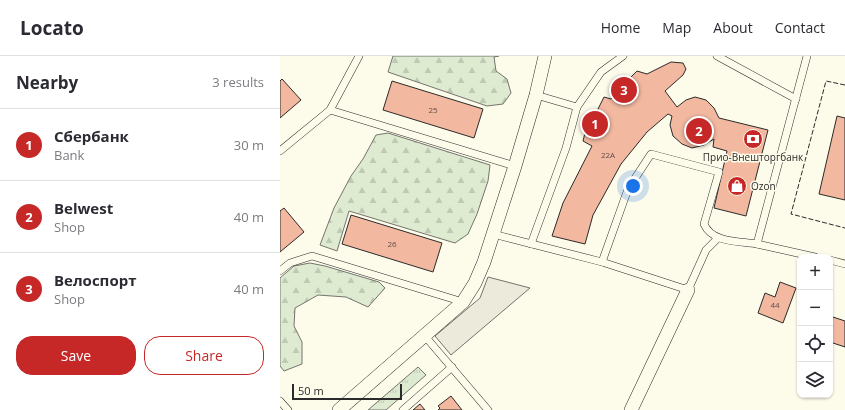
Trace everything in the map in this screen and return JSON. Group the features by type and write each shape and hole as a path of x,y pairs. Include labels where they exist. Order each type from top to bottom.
{"street":[{"path":"339,410 424,334 463,302 475,284 484,262 515,166 536,95 545,56"},
{"path":"631,410 688,290"}],"lane":[{"path":"280,152 330,110 359,56"},
{"path":"531,244 566,148 577,107 601,72 623,56"},
{"path":"717,56 796,99"},
{"path":"757,244 807,56"},
{"path":"536,95 577,107"},
{"path":"330,110 515,166"},
{"path":"602,262 628,189 651,154 719,172 704,224 710,234 718,238 757,244 802,254"},
{"path":"493,234 602,262 688,290 706,250 718,238"},
{"path":"280,272 290,263 312,256 463,302"},
{"path":"833,261 845,264"},
{"path":"424,334 488,410"},
{"path":"403,410 452,367"},
{"path":"280,401 288,410"}],"green space":[{"path":"393,56 499,56 494,57 496,71 507,79 511,93 503,104 487,106 388,72"},
{"path":"388,133 490,165 488,181 477,214 468,234 455,243 349,211 337,251 320,245 334,208 351,176 363,159 376,135"},
{"path":"310,263 379,282 385,288 368,307 346,297 318,295 295,308 294,326 302,342 302,364 284,371 280,366 280,278 294,266"},
{"path":"418,367 426,375 386,410 368,410"}],"shaded area":[{"path":"488,277 530,288 451,355 435,336 480,298"}],"building":[{"path":"671,62 683,63 686,69 683,75 665,91 677,107 686,100 695,97 706,100 714,108 719,118 768,130 746,216 714,208 727,151 713,147 714,139 704,145 692,148 682,144 673,136 670,125 672,116 668,114 647,132 621,164 593,215 585,244 552,236 563,203 592,146 583,141 589,117 593,119 604,97 611,99 637,71 647,74"},
{"path":"282,79 301,100 280,118 280,81"},
{"path":"392,81 483,109 474,138 383,110"},
{"path":"837,116 845,118 845,200 819,194"},
{"path":"284,208 304,232 280,252 280,211"},
{"path":"351,215 442,243 433,272 342,244"},
{"path":"780,282 796,288 783,323 758,313 765,293 775,297"},
{"path":"833,317 845,321 845,347 833,343"},
{"path":"451,396 462,410 438,410 440,408 438,406"},
{"path":"420,404 425,410 413,410"}],"fence":[{"path":"845,85 826,81 791,214 845,228"}],"place":[{"name":"Велоспорт","path":"624,90"},
{"name":"Сбербанк","path":"595,124"},
{"name":"Belwest","path":"699,131"},
{"name":"Прио-Внешторгбанк","path":"753,139"},
{"name":"Ozon","path":"737,186"}]}
